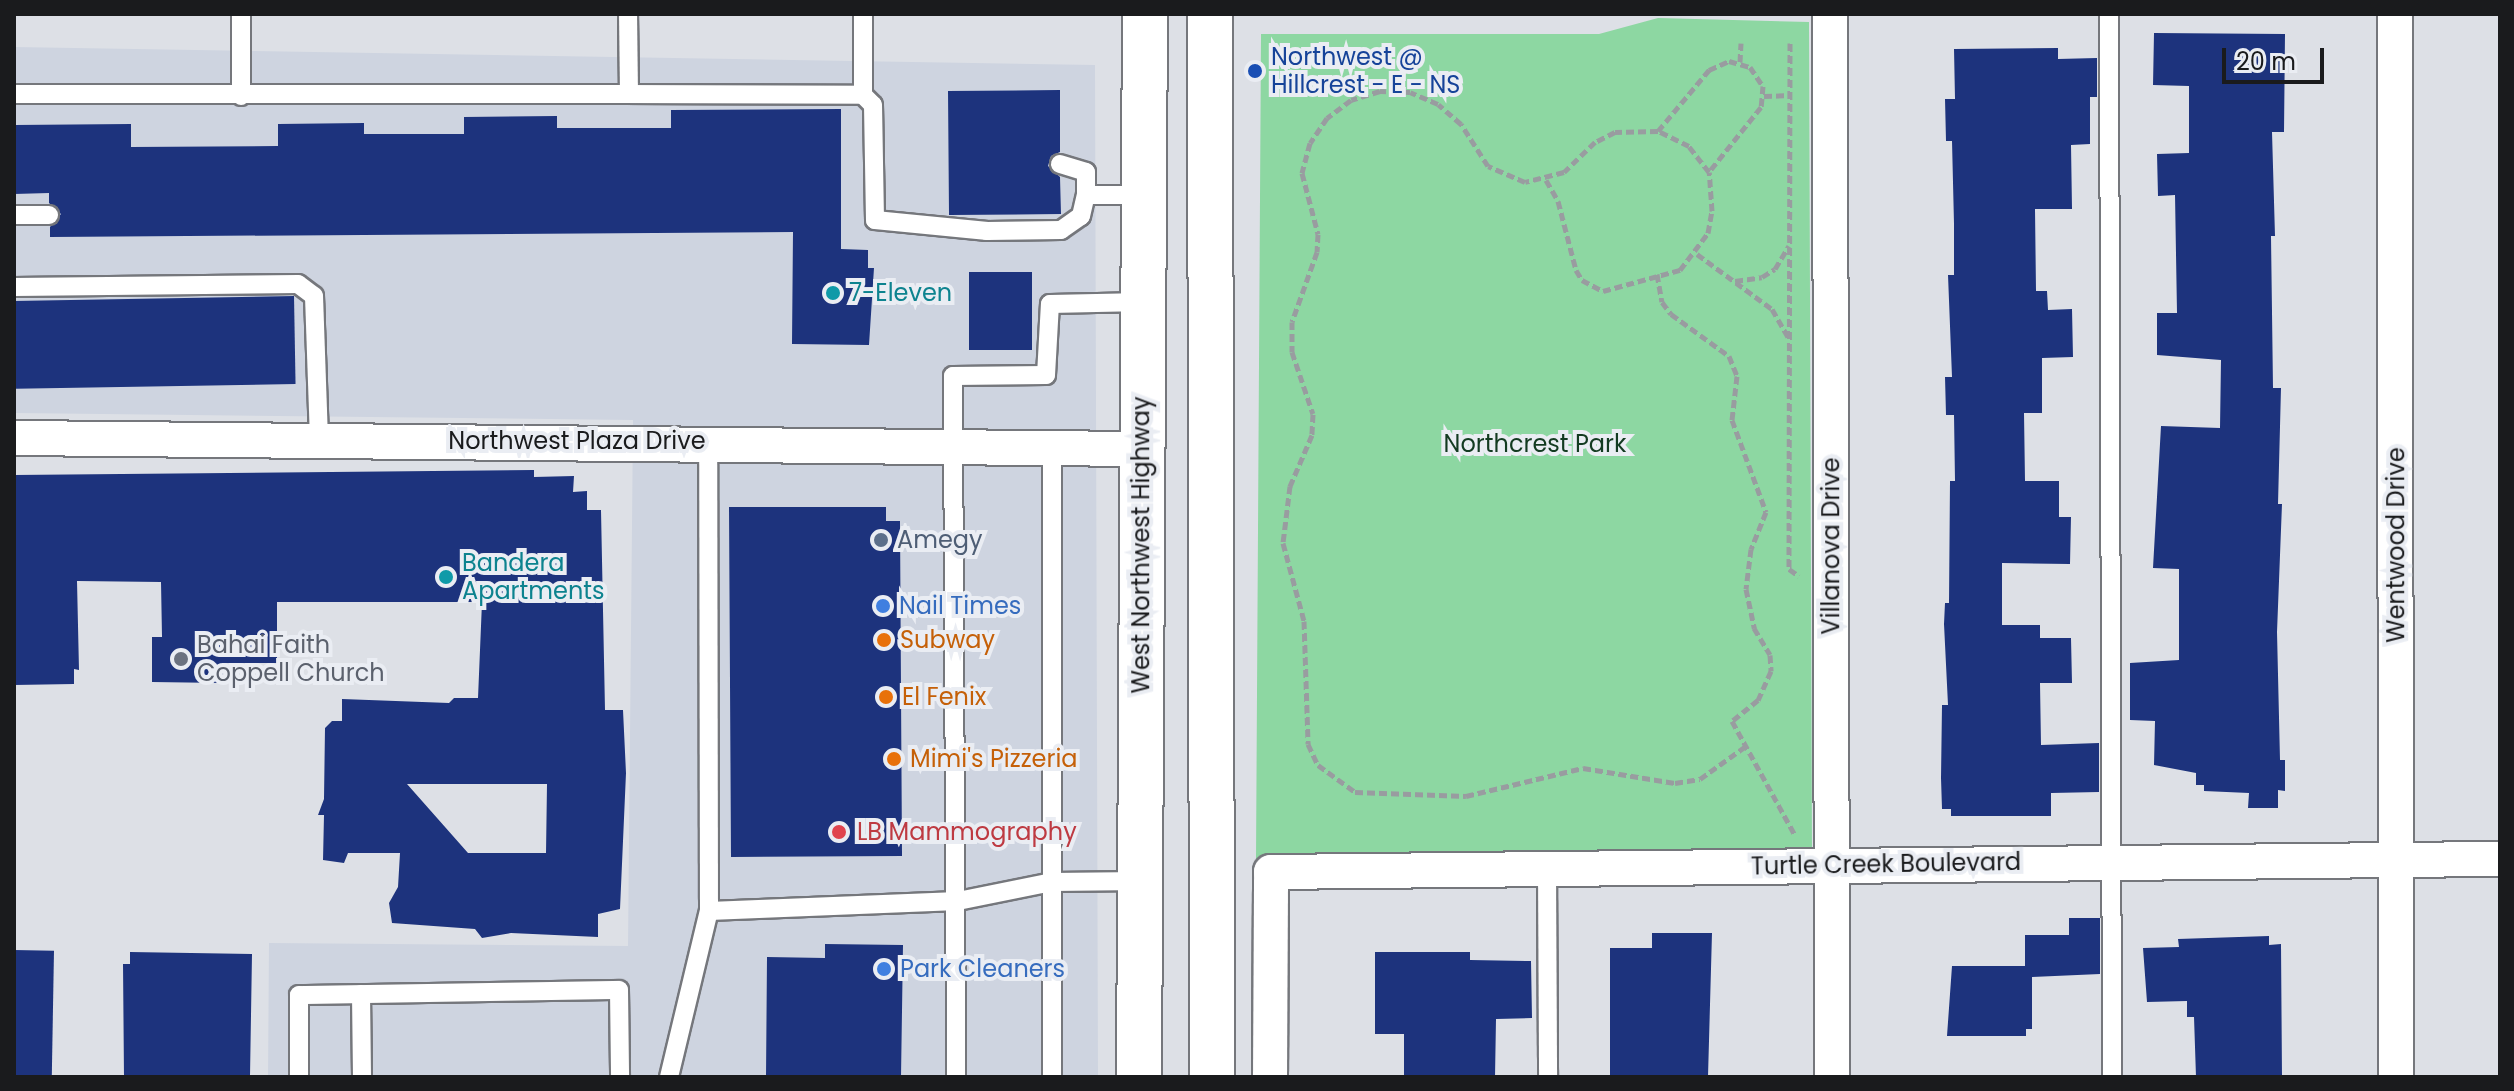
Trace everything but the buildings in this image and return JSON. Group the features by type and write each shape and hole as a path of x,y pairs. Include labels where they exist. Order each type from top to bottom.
{"main road":[{"name":"West Northwest Highway","path":"1139,1077 1140,449 1145,14"},
{"path":"1210,14 1212,1077"}],"street":[{"name":"Villanova Drive","path":"1830,14 1832,1077"},
{"name":"Wentwood Drive","path":"2395,14 2396,1077"},
{"name":"Northwest Plaza Drive","path":"14,438 708,442 1140,449"},
{"name":"Turtle Creek Boulevard","path":"1270,1077 1271,872 2500,859"}],"lane":[{"path":"241,14 241,96"},
{"path":"628,14 629,94"},
{"path":"863,14 863,95"},
{"path":"2109,14 2112,1077"},
{"path":"14,94 863,95 873,105 875,220 987,231 1061,230 1081,216 1086,195 1086,172 1060,164"},
{"path":"1086,195 1143,195"},
{"path":"14,215 49,215"},
{"path":"14,287 298,284 314,296 319,439"},
{"path":"956,1077 958,901 953,376 1046,375 1050,304 1143,302"},
{"path":"669,1077 709,911 708,442"},
{"path":"1052,448 1052,1077"},
{"path":"1547,869 1548,1077"},
{"path":"709,911 958,901 1052,882 1141,881"},
{"path":"299,1077 299,995 619,990 620,1077"},
{"path":"361,994 362,1077"}],"path":[{"path":"1740,62 1741,43"},
{"path":"1790,43 1789,569 1831,598"},
{"path":"1709,172 1756,117 1764,96 1758,75 1740,62"},
{"path":"1658,131 1709,70 1740,62"},
{"path":"1546,180 1582,280 1615,290 1657,274 1680,270 1697,254 1712,211 1709,172 1689,146 1658,131 1615,132 1546,180 1505,177 1488,166 1461,124 1438,104 1410,92 1380,91 1351,100 1327,118 1310,143 1302,173 1318,234 1317,252 1296,297 1292,352 1313,414 1312,435 1290,486 1283,543 1304,621 1308,744 1318,765 1355,792 1437,796 1466,796 1583,768 1675,783 1700,779 1746,746"},
{"path":"1764,96 1790,95"},
{"path":"1732,281 1747,281 1775,269 1791,241"},
{"path":"1697,254 1772,309 1791,341"},
{"path":"1657,274 1662,302 1671,314 1729,356 1737,376 1732,420 1766,512 1751,549 1746,589 1754,628 1764,640 1771,671 1758,700 1732,721 1800,843 1831,865"}],"shaded area":[{"path":"14,47 1095,65 1098,1077 268,1077 269,943 628,946 633,420 14,413"}],"green space":[{"name":"Northcrest Park","path":"1658,18 1809,22 1812,854 1256,859 1261,34 1599,34"}],"place":[{"name":"Northwest @ Hillcrest - E - NS","path":"1255,71"},
{"name":"7-Eleven","path":"833,293"},
{"name":"Amegy","path":"881,540"},
{"name":"Bandera Apartments","path":"446,577"},
{"name":"Nail Times","path":"883,606"},
{"name":"Subway","path":"884,640"},
{"name":"Bahai Faith Coppell Church","path":"181,659"},
{"name":"El Fenix","path":"886,697"},
{"name":"Mimi's Pizzeria","path":"894,759"},
{"name":"LB Mammography","path":"839,832"},
{"name":"Park Cleaners","path":"884,969"}]}
